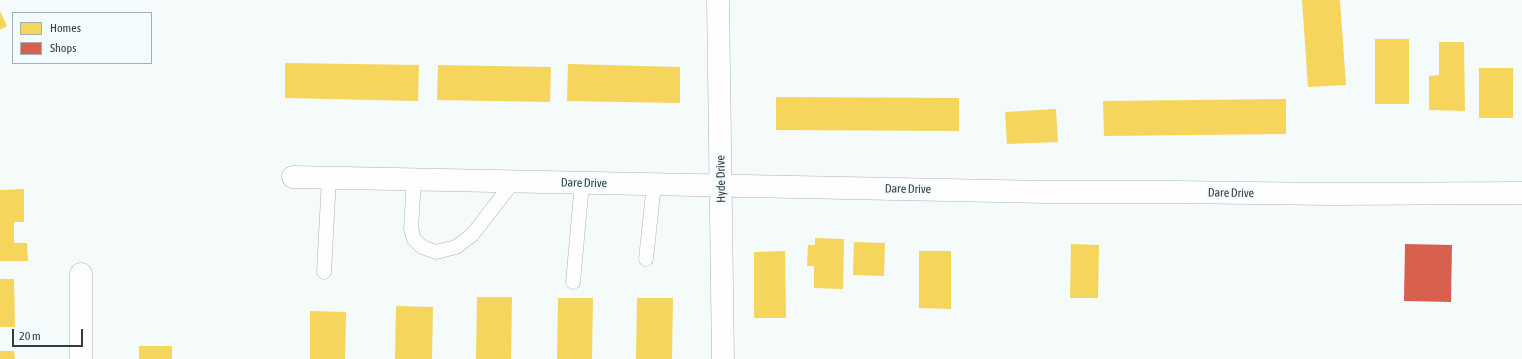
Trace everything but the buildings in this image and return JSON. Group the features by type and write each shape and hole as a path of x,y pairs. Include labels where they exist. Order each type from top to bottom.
{"street":[{"name":"Hyde Drive","path":"718,0 723,359"},
{"name":"Dare Drive","path":"293,177 1046,192 1331,194 1522,193"},
{"path":"80,274 81,359"}],"lane":[{"path":"324,272 329,178"},
{"path":"414,179 411,229 414,239 422,247 436,252 456,247 472,235 514,181"},
{"path":"573,282 582,182"},
{"path":"646,259 654,184"}]}
